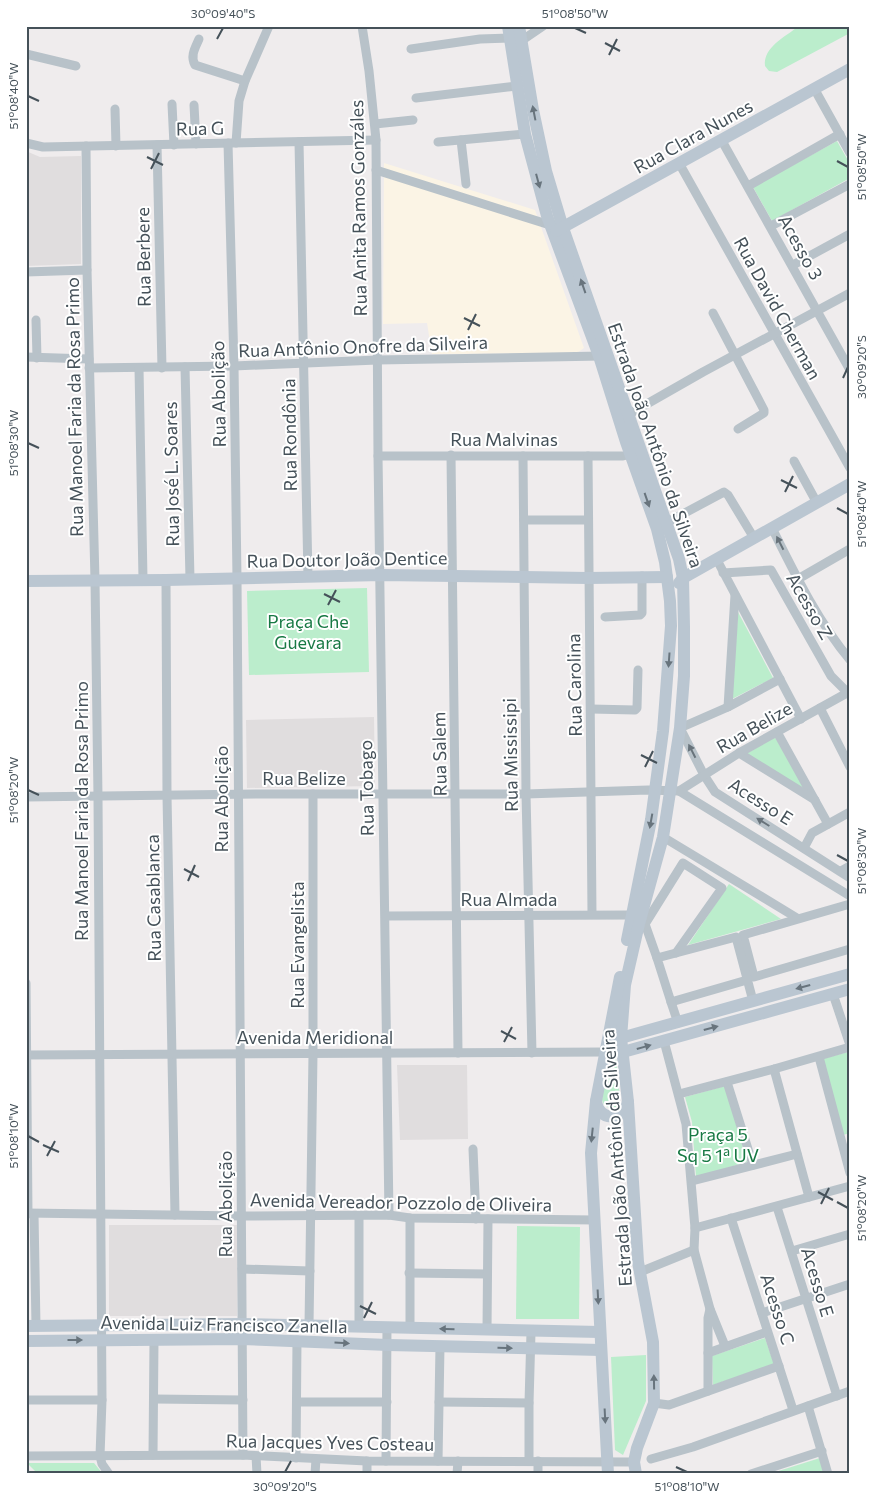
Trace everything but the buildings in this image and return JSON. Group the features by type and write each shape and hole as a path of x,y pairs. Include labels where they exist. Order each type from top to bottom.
{"main road":[{"name":"Estrada João Antônio da Silveira","path":"519,26 513,35 517,86 525,134 555,228 603,356 631,440 666,523 679,559 683,578 684,676 674,787 663,837 604,1052 596,1100 591,1152 608,1468"},
{"name":"Estrada João Antônio da Silveira","path":"513,35 546,171 555,228"},
{"name":"Rua Clara Nunes","path":"555,228 722,141 850,69"},
{"name":"Estrada João Antônio da Silveira","path":"631,440 630,454 644,474 657,529 667,577 671,626 663,731 656,790 639,921 626,985 621,1038 628,1102 638,1262 653,1342 654,1403 637,1448 635,1468"},
{"path":"670,601 676,587 683,578 850,484"},
{"name":"Rua Doutor João Dentice","path":"26,581 308,578 381,575 588,578 667,577"},
{"path":"663,731 666,750 664,774 674,787"},
{"path":"604,1052 621,1038 850,974"},
{"path":"623,1052 850,989"},
{"path":"624,1011 626,1018 634,1028 648,1031"},
{"path":"596,1100 598,1110 611,1117 620,1115 627,1107 628,1102"},
{"name":"Avenida Luiz Francisco Zanella","path":"31,1326 242,1324 532,1332 600,1332"},
{"name":"Avenida Luiz Francisco Zanella","path":"26,1341 242,1339 388,1345 601,1350"}],"street":[{"name":"Rua Abolição","path":"243,1455 232,143 238,101 269,26"},
{"name":"Rua Anita Ramos Gonzáles","path":"362,26 376,140 377,360"},
{"path":"411,49 513,35 543,26"},
{"path":"199,39 192,56 195,65 245,81"},
{"path":"26,54 76,66"},
{"path":"416,98 517,86"},
{"path":"815,90 850,153"},
{"path":"172,104 174,144"},
{"path":"194,105 196,144"},
{"path":"115,109 116,146"},
{"path":"375,124 413,120"},
{"path":"438,142 525,134"},
{"path":"748,186 840,134"},
{"name":"Rua G","path":"26,143 43,147 376,140"},
{"path":"461,140 466,184"},
{"name":"Acesso 3","path":"722,141 817,311 846,353 850,370"},
{"name":"Rua Rondônia","path":"299,142 308,578"},
{"name":"Rua Berbere","path":"157,145 162,368"},
{"name":"Rua Manoel Faria da Rosa Primo","path":"86,146 98,797 98,1054 102,1340 100,1456 102,1464 109,1474"},
{"name":"Rua David Cherman","path":"679,163 850,468"},
{"path":"376,170 555,228"},
{"path":"771,226 850,184"},
{"path":"793,265 850,234"},
{"path":"26,272 87,270"},
{"path":"623,417 850,293"},
{"path":"713,313 764,410 764,413 738,429"},
{"path":"36,320 37,358"},
{"name":"Rua Antônio Onofre da Silveira","path":"26,357 89,364 162,368 377,360 603,356"},
{"name":"Rua Tobago","path":"377,360 389,1215"},
{"name":"Rua José L. Soares","path":"185,367 190,579"},
{"path":"139,368 143,579"},
{"name":"Rua Malvinas","path":"378,456 623,456 630,454"},
{"name":"Rua Salem","path":"451,455 458,1053"},
{"name":"Rua Mississipi","path":"523,456 526,794 532,1053"},
{"name":"Rua Carolina","path":"588,456 592,914"},
{"path":"794,461 817,503"},
{"path":"666,523 724,492 728,495 754,538"},
{"path":"524,520 588,520"},
{"path":"772,528 798,579 832,638 850,660"},
{"path":"798,579 850,549"},
{"path":"717,560 801,719"},
{"name":"Acesso Z","path":"724,573 771,570 831,676 848,694"},
{"path":"604,617 640,615 642,613 642,576"},
{"name":"Rua Casablanca","path":"166,580 167,796 175,1215"},
{"path":"728,707 735,595"},
{"path":"591,709 635,710 637,708 638,670"},
{"path":"680,728 728,707 780,679"},
{"name":"Rua Belize","path":"26,797 382,793 526,794 656,790 674,787 704,775 739,753 848,694"},
{"path":"820,708 850,767"},
{"name":"Acesso E","path":"680,728 715,792 850,878"},
{"path":"777,732 828,824"},
{"path":"739,753 815,800"},
{"path":"674,787 850,896"},
{"name":"Rua Evangelista","path":"309,1326 314,794"},
{"path":"804,848 812,833 850,812"},
{"path":"663,837 797,918"},
{"path":"676,953 722,888 684,863 639,921 656,958 678,1023"},
{"path":"841,871 850,866"},
{"path":"656,958 850,904"},
{"name":"Rua Almada","path":"386,916 592,914 639,921"},
{"path":"740,936 754,977 850,949"},
{"path":"740,936 747,980 753,1001"},
{"path":"672,1002 747,980"},
{"path":"26,983 31,1326"},
{"path":"678,1094 818,1057 850,1046 833,994"},
{"path":"664,1041 686,1124 695,1228 694,1250 710,1309 725,1346"},
{"name":"Avenida Meridional","path":"27,1055 604,1052"},
{"path":"818,1057 845,1139 850,1172"},
{"path":"774,1069 809,1197"},
{"path":"727,1082 753,1165"},
{"path":"473,1149 476,1219"},
{"path":"692,1182 797,1154"},
{"path":"695,1228 850,1186"},
{"name":"Acesso E","path":"777,1207 837,1396"},
{"name":"Avenida Vereador Pozzolo de Oliveira","path":"30,1214 389,1215 410,1218 595,1220"},
{"path":"358,1326 359,1216"},
{"path":"410,1218 410,1328"},
{"name":"Acesso C","path":"731,1218 794,1410"},
{"path":"487,1330 488,1219"},
{"path":"792,1251 850,1234"},
{"path":"640,1272 694,1250"},
{"path":"242,1269 310,1272"},
{"path":"409,1273 488,1274"},
{"path":"762,1313 806,1298 849,1287"},
{"path":"708,1391 708,1318 710,1309"},
{"path":"386,1327 388,1345 386,1461"},
{"path":"532,1332 529,1403 534,1461 538,1474"},
{"path":"708,1353 768,1332"},
{"path":"153,1455 154,1340"},
{"path":"296,1458 297,1340"},
{"path":"438,1461 440,1346"},
{"path":"654,1403 669,1405 780,1366"},
{"path":"651,1459 693,1447 850,1390"},
{"path":"154,1399 243,1400"},
{"path":"26,1400 102,1400"},
{"path":"297,1402 387,1402"},
{"path":"439,1402 529,1403"},
{"path":"808,1406 828,1474"},
{"path":"750,1474 822,1451"},
{"name":"Rua Jacques Yves Costeau","path":"26,1456 243,1455 367,1461 534,1461 608,1468 635,1468"},
{"path":"256,1456 257,1474"},
{"path":"315,1474 316,1458"},
{"path":"367,1461 367,1474"},
{"path":"457,1474 458,1461"}],"shaded area":[{"path":"26,151 40,157 81,156 81,264 26,266"},
{"path":"384,163 535,210 584,348 577,353 432,354 427,323 383,324"},
{"path":"374,717 375,786 247,788 246,720"},
{"path":"397,1065 467,1065 468,1139 400,1140"},
{"path":"109,1225 238,1225 237,1316 109,1316"}],"green space":[{"path":"799,26 850,26 850,33 777,72 769,71 765,66 765,59 771,48"},
{"path":"837,141 850,164 850,178 772,221 753,187"},
{"name":"Praça Che Guevara","path":"367,588 369,672 249,675 247,591"},
{"path":"738,612 773,678 732,699"},
{"path":"775,737 806,791 746,754"},
{"path":"729,884 781,919 688,945"},
{"path":"615,1049 620,1099 616,1107 611,1109 604,1105 602,1100 608,1054"},
{"path":"848,1052 850,1057 850,1133 843,1135 822,1059"},
{"name":"Praça 5 Sq 5 1ª UV","path":"725,1086 747,1162 696,1177 692,1122 685,1097"},
{"path":"517,1226 580,1227 579,1319 516,1319"},
{"path":"765,1338 774,1364 713,1385 712,1356"},
{"path":"646,1355 646,1401 623,1455 615,1450 611,1357"},
{"path":"820,1458 824,1474 769,1474"},
{"path":"27,1463 94,1463 103,1474 38,1474"}]}
